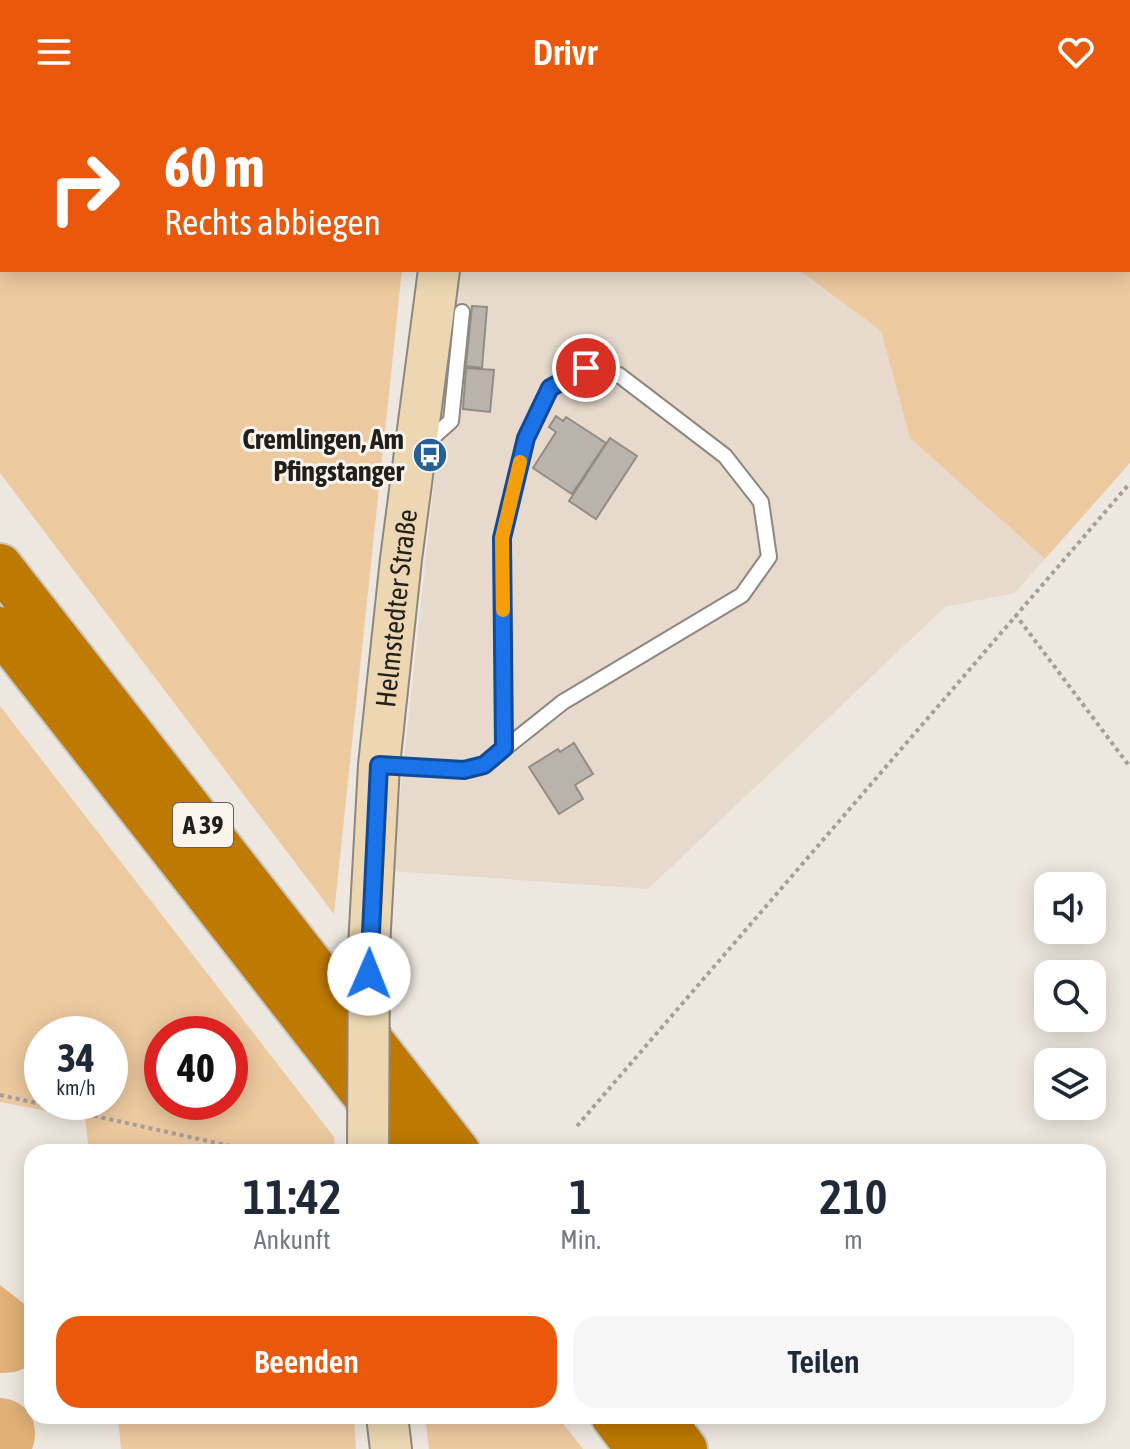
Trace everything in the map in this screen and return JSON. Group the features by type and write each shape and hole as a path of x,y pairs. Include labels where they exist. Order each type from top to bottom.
{"highway":[{"name":"A 39","path":"0,566 452,1144"},
{"name":"A 39","path":"0,629 403,1144"},
{"path":"0,651 52,695"},
{"path":"619,1424 638,1449"},
{"path":"666,1424 685,1449"}],"street":[{"name":"Helmstedter Straße","path":"368,1144 369,947 379,765 439,272"},
{"path":"388,1424 391,1449"}],"lane":[{"path":"417,434 433,437 451,421 462,312"},
{"path":"379,765 464,770 484,765 563,702 742,595 769,557 761,502 725,456 619,375 586,368 550,388 526,438 502,538 504,748"}],"path":[{"path":"577,1126 1130,483"},
{"path":"1015,614 1130,767"},
{"path":"0,1095 221,1144"}],"shaded area":[{"path":"0,272 402,272 334,914 0,473"},
{"path":"457,272 802,272 881,331 910,438 1045,559 1015,593 945,607 648,889 392,871"},
{"path":"802,272 1130,272 1130,463 1045,559 910,438 881,331"},
{"path":"0,706 240,1016 144,1016 144,1120 248,1120 248,1026 334,1137 334,1144 88,1144 85,1120 128,1120 128,1016 24,1016 24,1107 0,1102"},
{"path":"0,1285 24,1304 24,1368 0,1373"},
{"path":"0,1398 10,1399 24,1407 24,1424 33,1424 35,1440 32,1449 0,1449"},
{"path":"119,1424 354,1424 356,1449 121,1449"},
{"path":"426,1424 563,1424 583,1449 429,1449"}],"building":[{"path":"472,306 487,307 482,368 466,366"},
{"path":"466,368 494,370 490,412 463,409"},
{"path":"556,416 563,421 566,417 606,443 572,494 533,468 556,432 549,427"},
{"path":"610,438 637,456 596,519 569,501"},
{"path":"574,743 593,774 575,785 583,799 559,814 529,767"}],"slow traffic":[{"path":"503,610 502,538 520,462"}],"place":[{"name":"Cremlingen, Am Pfingstanger","path":"430,455"}],"route":[{"path":"369,974 379,765 464,770 484,765 504,748 502,538 526,438 550,388 586,368"}]}
